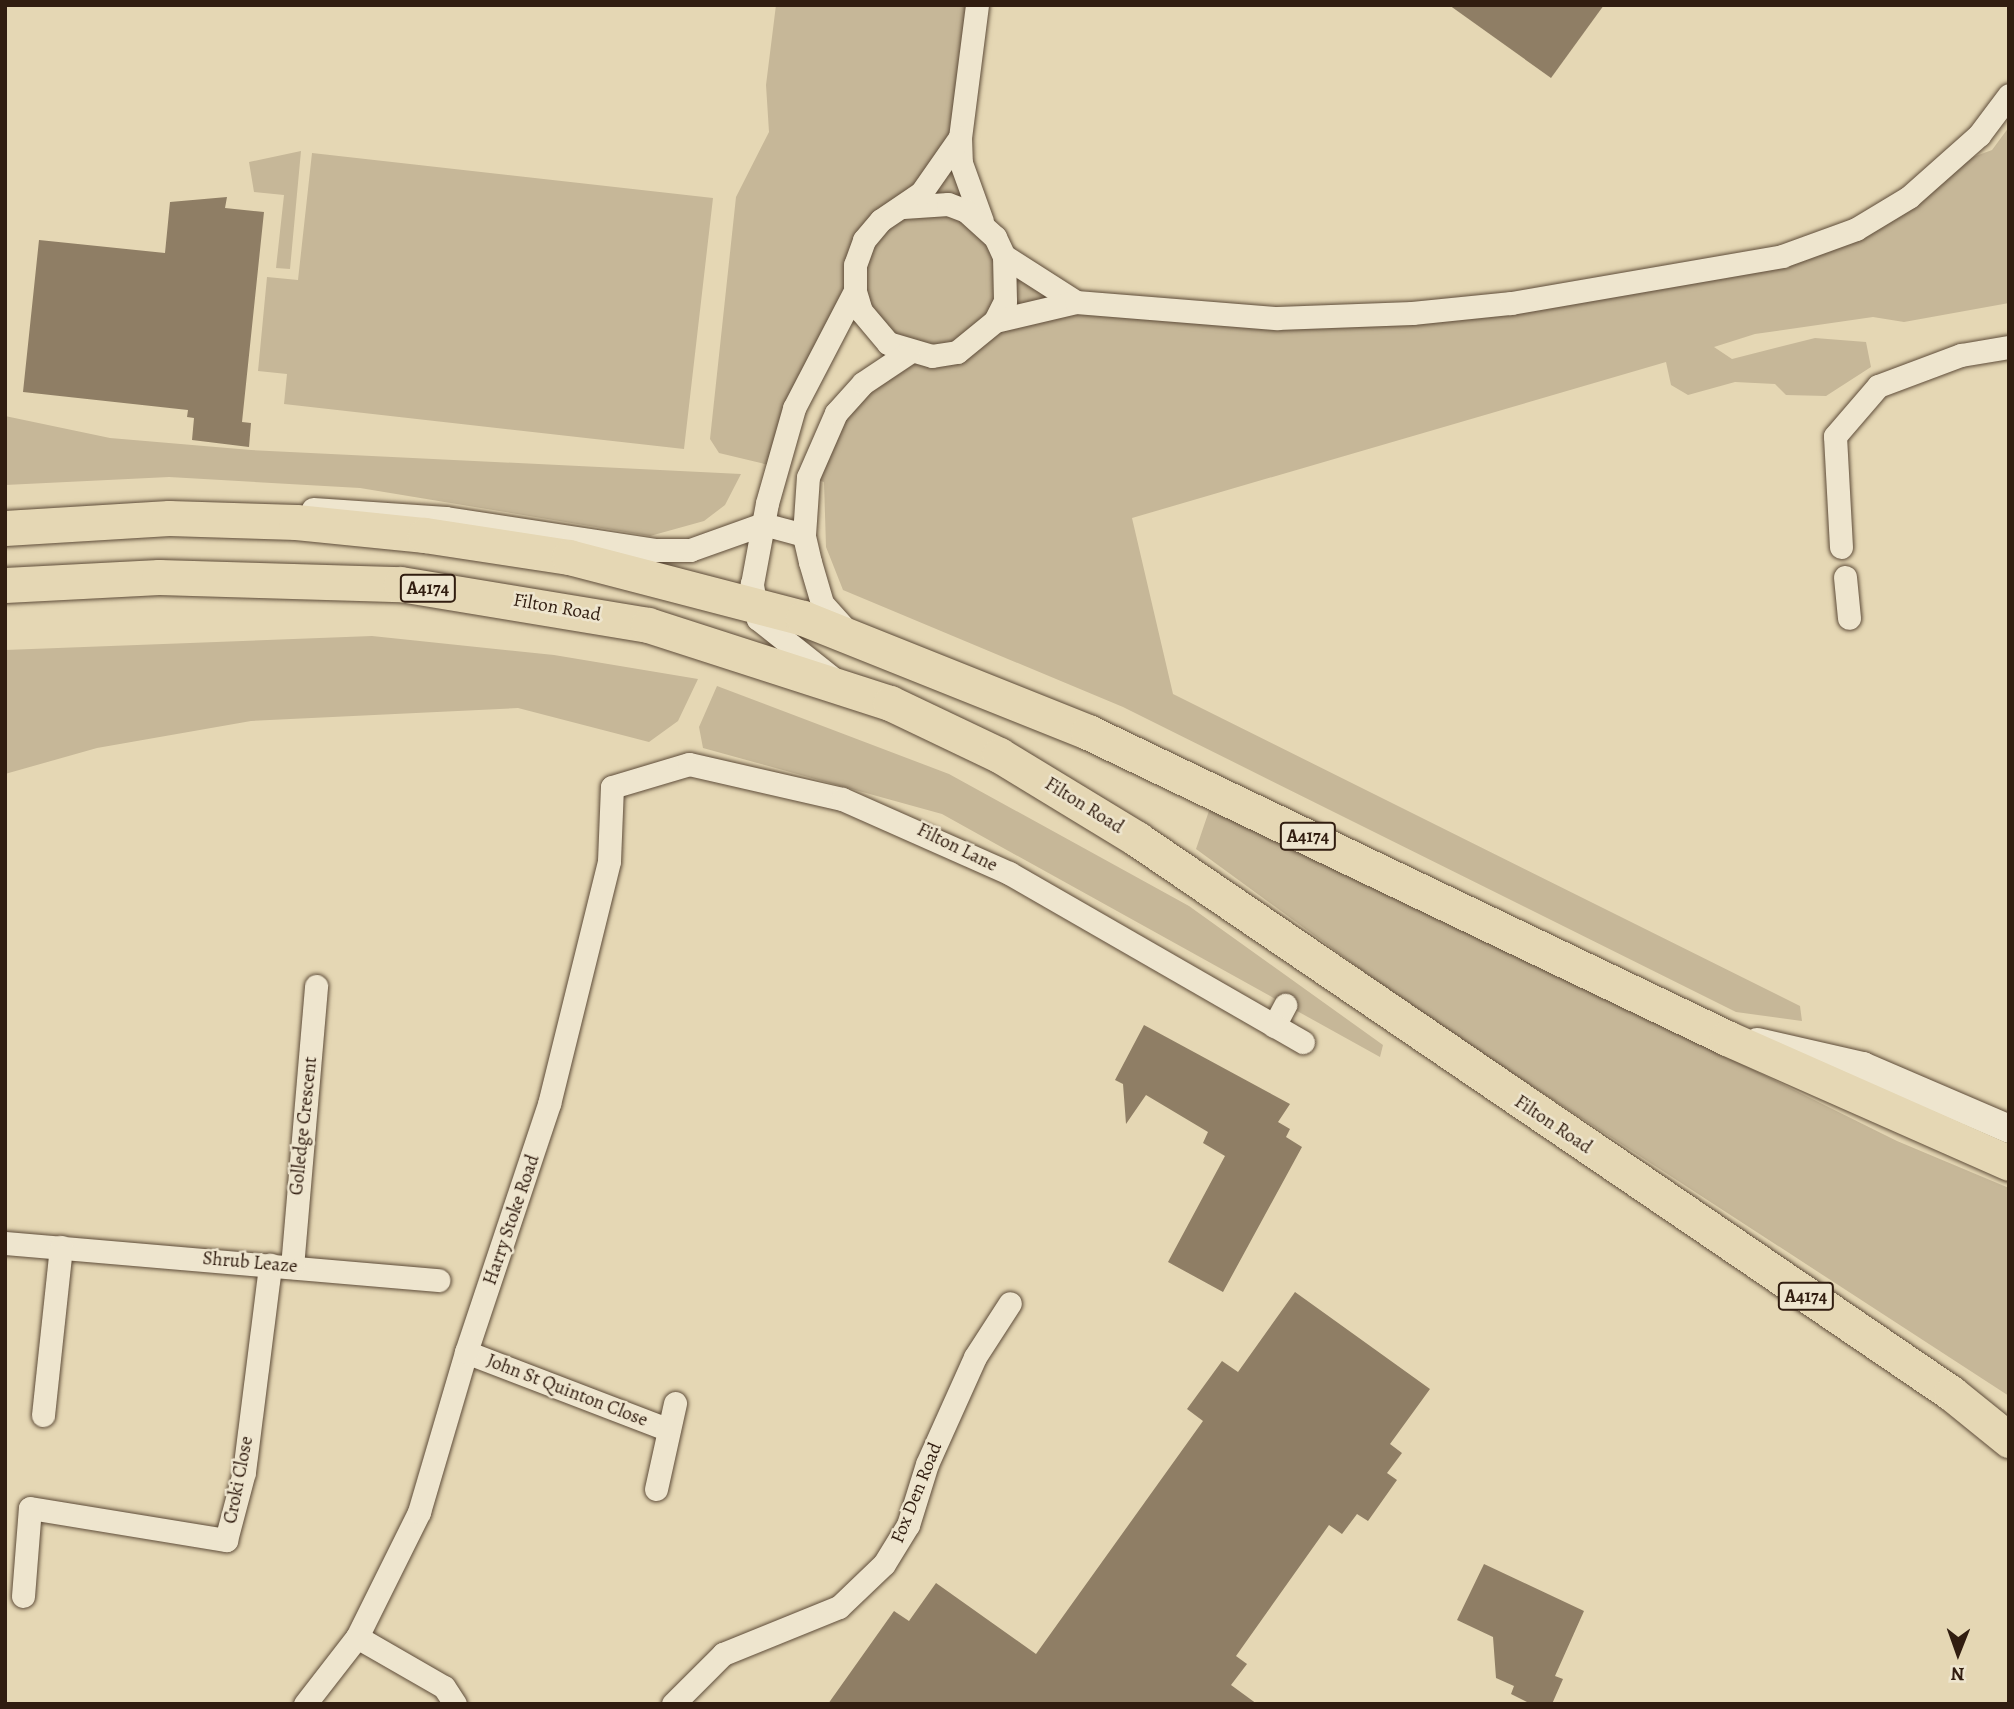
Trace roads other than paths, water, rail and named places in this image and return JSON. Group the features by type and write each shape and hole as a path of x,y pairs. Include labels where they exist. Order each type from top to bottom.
{"main road":[{"name":"A4174","path":"5,528 169,518 296,522 491,544 751,602 854,637 1088,733 1727,1038 2009,1163"},
{"path":"5,574 68,580"},
{"name":"Filton Road","path":"5,585 68,580 292,577 401,584 648,625 840,683 999,755 1137,839 1951,1393 2009,1440"}],"street":[{"path":"977,5 960,137 961,163 982,221 1004,256 1008,278 995,321"},
{"path":"960,137 934,178 904,207 881,220 864,240 855,265 855,291 872,329 908,352 957,352 995,321 1076,302 1183,314 1372,316 1511,303 1782,256 1856,229 1909,197 1979,135 2009,95"},
{"path":"904,207 948,204 982,221"},
{"path":"1004,256 1076,302"},
{"path":"840,683 773,633 751,602 762,524 794,408 855,291"},
{"path":"1841,547 1835,436 1878,386 1961,355 2009,347"},
{"path":"854,637 822,603 804,535 808,477 825,431 863,383 908,352"},
{"path":"169,518 271,510 387,511 673,551 707,546 762,524 804,535"},
{"path":"1844,577 1849,618"},
{"name":"Filton Lane","path":"612,787 689,764 842,799 1009,873 1303,1042"},
{"name":"Harry Stoke Road","path":"305,1704 357,1637 419,1512 466,1352 549,1104 609,861 612,787"},
{"name":"Golledge Crescent","path":"281,1266 316,986"},
{"path":"1273,1026 1285,1005"},
{"path":"1727,1038 1816,1052 1863,1066 2009,1129"},
{"name":"Shrub Leaze","path":"5,1242 438,1280"},
{"path":"43,1415 61,1247"},
{"name":"Croki Close","path":"23,1596 30,1508 226,1540 244,1472 281,1266"},
{"name":"Fox Den Road","path":"673,1704 723,1654 839,1607 884,1564 908,1525 927,1464 975,1357 1010,1303"},
{"name":"John St Quinton Close","path":"466,1352 669,1430"},
{"name":"John St Quinton Close","path":"656,1489 675,1403"},
{"path":"357,1637 444,1687 455,1704"}]}
